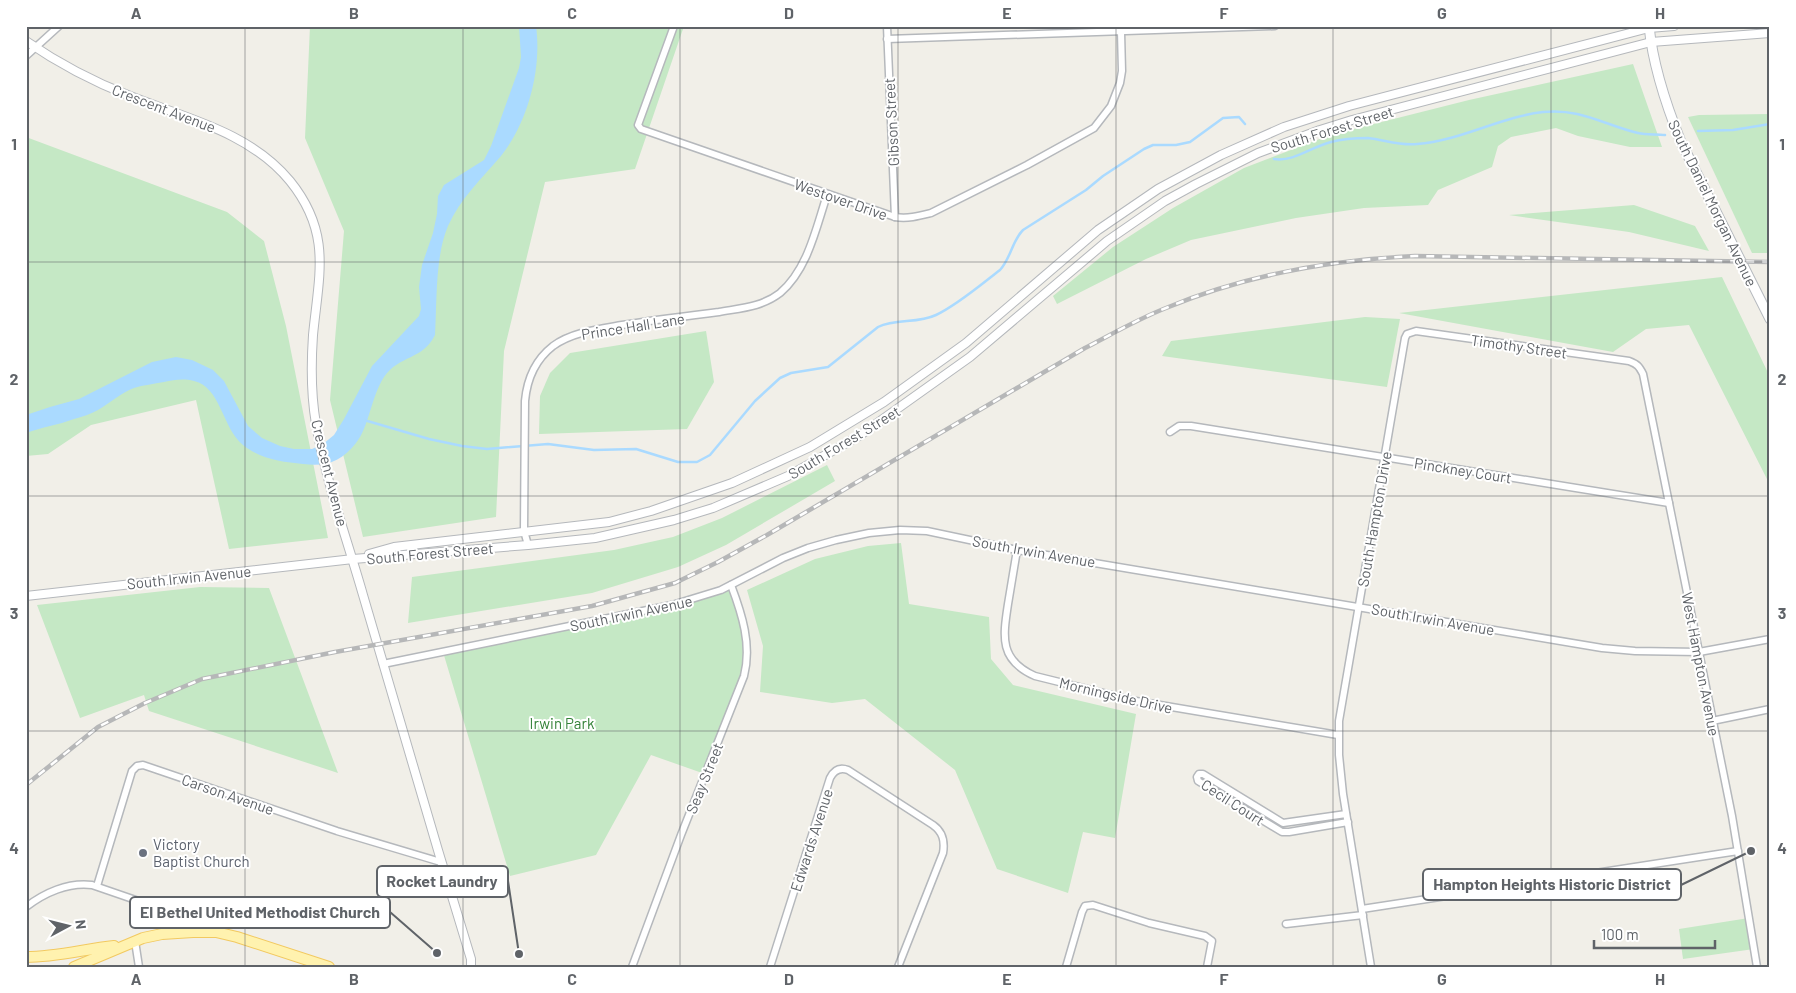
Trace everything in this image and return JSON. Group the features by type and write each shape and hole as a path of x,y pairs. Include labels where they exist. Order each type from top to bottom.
{"main road":[{"name":"South Daniel Morgan Avenue","path":"1649,27 1654,59 1662,88 1681,142 1770,319"},
{"path":"74,967 123,945 162,934 216,932 237,936 328,967"},
{"path":"26,957 123,945"}],"street":[{"path":"26,56 59,26"},
{"name":"Westover Drive","path":"674,26 638,125 641,129 895,218 909,218 931,213 1094,128 1111,106 1120,83 1122,71 1121,32"},
{"name":"Gibson Street","path":"886,26 895,218"},
{"path":"1016,26 1017,35"},
{"path":"887,39 1276,26"},
{"name":"South Forest Street","path":"353,559 394,547 609,522 651,511 732,483 810,447 877,407 996,318 1098,230 1189,171 1252,140 1284,127 1349,106 1649,27 1674,26"},
{"name":"South Forest Street","path":"353,559 595,538 674,520 713,508 751,493 810,465 859,436 951,372 1013,323 1076,266 1136,221 1196,184 1258,153 1304,135 1352,120 1651,42 1770,33"},
{"name":"Crescent Avenue","path":"26,42 101,84 150,104 195,119 232,136 264,156 290,180 309,210 320,244 320,271 312,359 315,421 330,481 383,664 471,959 471,967"},
{"name":"Prince Hall Lane","path":"528,545 524,532 525,401 528,380 538,361 552,346 566,338 648,321 750,307 770,299 788,285 801,266 810,246 827,195"},
{"name":"Timothy Street","path":"1405,338 1411,331 1416,330 1637,364"},
{"name":"South Hampton Drive","path":"1371,967 1340,774 1338,735 1405,338"},
{"name":"West Hampton Avenue","path":"1637,364 1643,374 1699,652 1738,851 1757,967"},
{"name":"Pinckney Court","path":"1170,432 1179,426 1190,426 1669,503"},
{"name":"South Irwin Avenue","path":"383,664 639,613 700,598 808,548 869,533 900,530 927,531 1017,550 1602,648 1635,651 1699,652 1770,639"},
{"name":"Morningside Drive","path":"1017,550 1004,638 1010,657 1023,671 1034,676 1136,701 1338,735"},
{"name":"South Irwin Avenue","path":"26,596 353,559"},
{"name":"Seay Street","path":"632,967 681,835 744,676 747,660 745,635 731,585"},
{"path":"1712,721 1770,709"},
{"name":"Carson Avenue","path":"97,886 132,771 136,766 142,765 337,831 441,862"},
{"name":"Edwards Avenue","path":"770,967 830,778 841,769 848,770 933,825 940,831 943,840 943,853 898,967"},
{"name":"Cecil Court","path":"1346,814 1283,823 1203,774 1199,774 1197,777 1198,781 1282,832 1348,822"},
{"name":"Cecil Court","path":"1282,832 1283,823"},
{"path":"1286,924 1738,851"},
{"path":"26,907 41,897 64,888 81,884 97,886 188,918 193,932"},
{"path":"1066,967 1082,912 1085,906 1093,905 1149,923 1205,936 1212,941 1207,967"},
{"path":"135,941 139,967"}],"green space":[{"path":"310,26 684,26 635,169 545,182 504,351 496,517 363,537 330,400 344,231 305,138"},
{"path":"1633,64 1662,147 1630,147 1578,136 1556,128 1511,137 1498,146 1492,167 1438,190 1428,205 1364,208 1296,218 1191,240 1146,259 1057,304 1053,296 1113,247 1173,208 1244,168 1330,135 1469,100"},
{"path":"1770,114 1770,253 1752,253 1688,117 1699,115"},
{"path":"26,137 227,212 264,241 286,326 328,538 229,549 196,400 91,425 48,454 26,456"},
{"path":"1634,205 1695,226 1709,251 1629,232 1509,215"},
{"path":"1722,277 1770,377 1770,485 1689,325 1646,329 1613,352 1399,313"},
{"path":"1365,317 1400,319 1387,387 1162,356 1171,341"},
{"path":"706,331 714,382 687,429 539,434 540,396 550,373 570,353"},
{"path":"827,465 835,481 726,545 678,567 592,593 408,623 412,577 614,550 673,537 722,518"},
{"path":"901,543 909,604 989,617 991,659 1013,685 1136,714 1115,838 1083,832 1068,893 997,869 955,770 865,699 832,703 760,692 763,646 747,590 815,559 868,546"},
{"name":"Irwin Park","path":"731,585 737,602 747,661 705,774 651,755 596,855 510,876 443,652 639,613"},
{"path":"200,587 269,588 338,773 149,711 144,695 80,718 37,605"},
{"path":"1749,918 1754,949 1683,959 1679,929"}],"water":[{"path":"519,26 536,26 537,60 535,77 526,111 511,142 465,198 448,226 439,265 435,335 424,349 397,365 384,377 364,429 356,443 345,455 326,464 311,465 279,461 257,454 236,438 210,391 203,385 186,380 134,388 89,414 26,433 26,415 79,399 152,362 176,357 192,360 213,370 224,381 248,426 262,438 280,446 294,449 312,449 323,444 334,435 372,366 419,316 421,309 419,287 422,265 433,233 438,196 444,185 484,160 491,146 519,68 521,57"}],"waterway":[{"path":"1274,159 1289,158 1324,144 1350,139 1368,138 1405,144 1433,142 1511,119 1557,111 1581,115 1638,133 1665,135"},
{"path":"364,420 429,439 462,446 487,449 548,444 594,450 636,449 678,462 697,462 710,455 755,401 780,378 791,373 828,367 878,327 885,324 929,318 952,306 1000,270 1007,260 1016,239 1023,230 1086,190 1103,176 1144,149 1153,145 1176,145 1190,142 1223,118 1239,117 1245,124"},
{"path":"1698,131 1733,130 1770,124"}],"railway":[{"path":"26,785 98,727 145,703 202,679 335,652 592,606 675,583 767,535 1085,348 1156,312 1196,296 1226,287 1288,271 1351,261 1415,256 1770,262"}],"place":[{"name":"Hampton Heights Historic District","path":"1751,851"},
{"name":"Victory Baptist Church","path":"143,853"},
{"name":"El Bethel United Methodist Church","path":"437,953"},
{"name":"Rocket Laundry","path":"519,954"}]}
